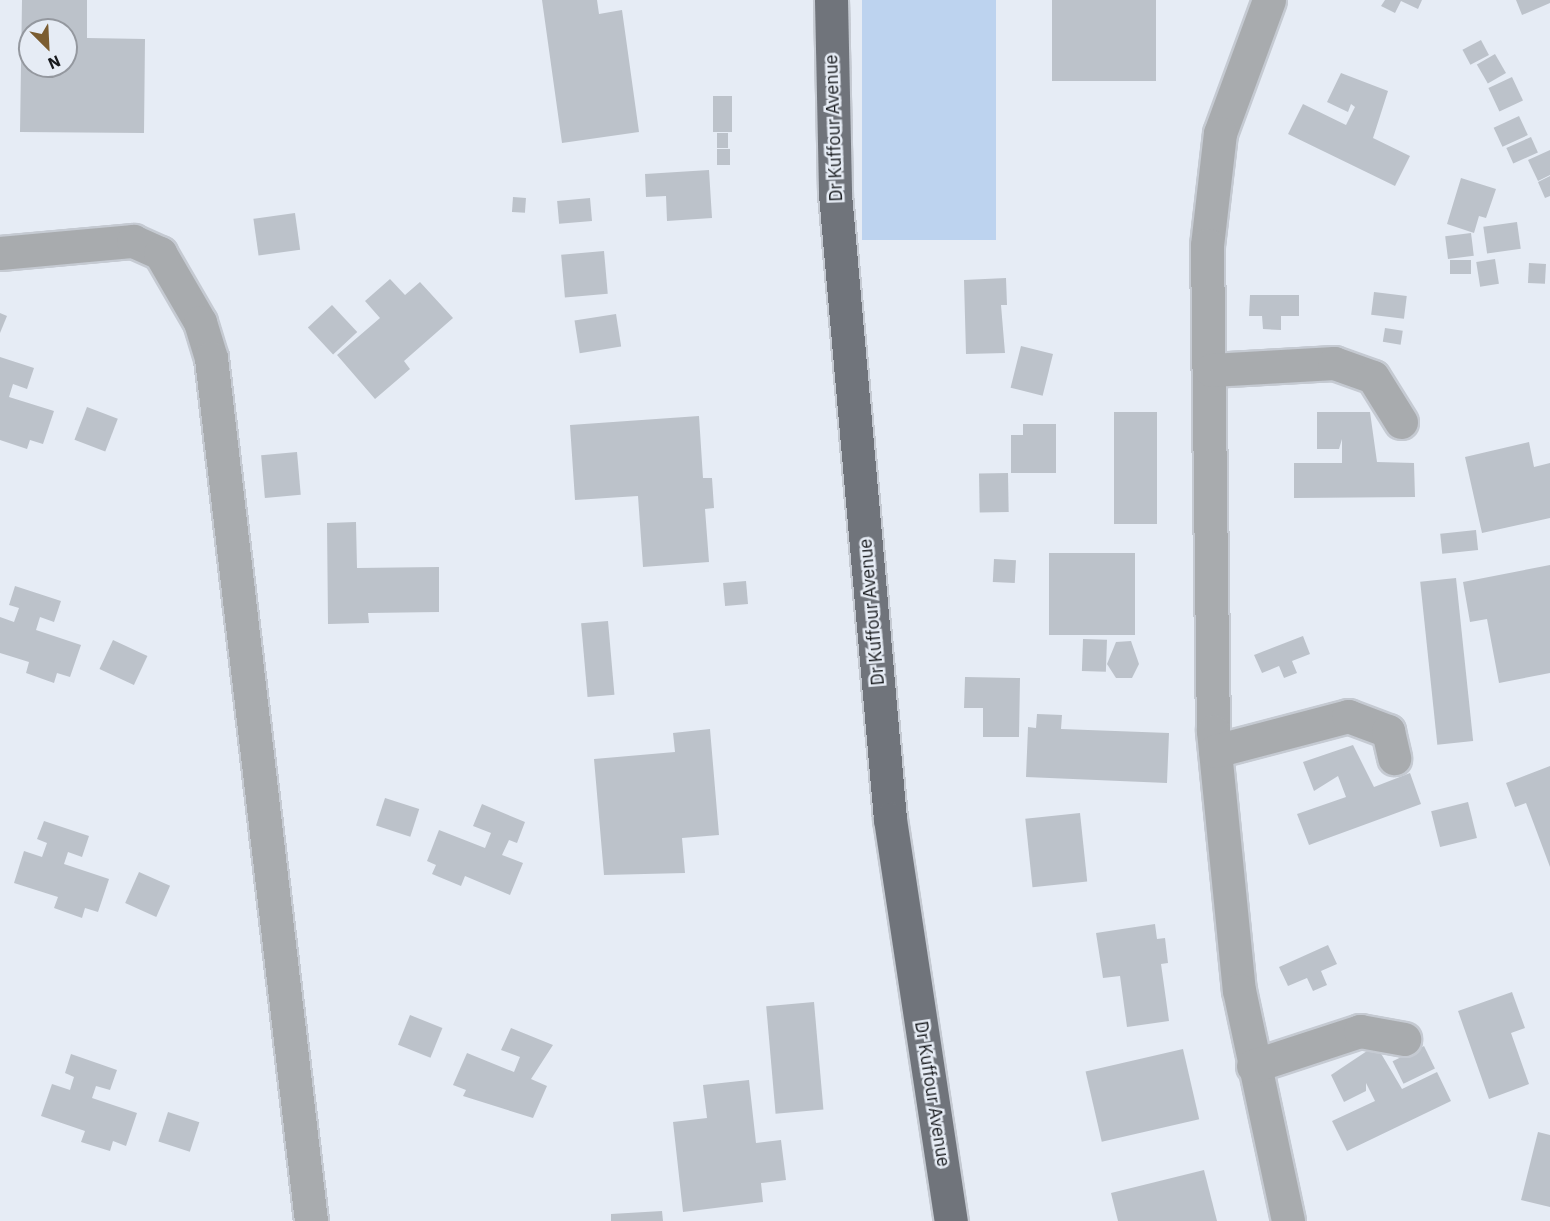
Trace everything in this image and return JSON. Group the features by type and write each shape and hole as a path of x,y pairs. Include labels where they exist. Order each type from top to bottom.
{"main road":[{"name":"Dr Kuffour Avenue","path":"831,0 835,194 890,819 951,1221"}],"street":[{"path":"1269,0 1220,133 1207,245 1211,370 1215,751 1224,869 1253,1066 1288,1221"},
{"path":"0,253 133,241 160,253 200,322 211,357 311,1221"},
{"path":"1211,370 1334,363 1373,378 1401,422"},
{"path":"1215,751 1348,716 1388,731 1394,758"},
{"path":"1253,1066 1360,1031 1404,1039"}],"shaded area":[{"path":"862,0 996,0 996,240 862,240"}],"building":[{"path":"22,0 87,0 87,38 145,39 144,133 20,132 21,78 78,78 78,18 22,18"},
{"path":"542,0 597,0 599,14 622,10 639,132 562,143"},
{"path":"1052,0 1156,0 1156,81 1052,81"},
{"path":"1385,0 1422,0 1418,9 1401,1 1395,13 1381,6"},
{"path":"1516,0 1550,0 1550,3 1522,15"},
{"path":"1481,40 1489,55 1470,65 1462,50"},
{"path":"1495,54 1506,73 1488,84 1477,64"},
{"path":"1341,73 1388,91 1373,138 1410,156 1395,186 1288,134 1303,104 1346,125 1355,107 1351,104 1348,112 1327,102"},
{"path":"1512,77 1523,101 1499,112 1488,88"},
{"path":"713,96 732,96 732,132 713,132"},
{"path":"1519,116 1528,135 1502,147 1494,128"},
{"path":"717,133 728,133 728,148 717,148"},
{"path":"1531,137 1538,153 1513,164 1506,148"},
{"path":"717,149 730,149 730,165 717,165"},
{"path":"1550,150 1550,175 1538,181 1528,160"},
{"path":"709,170 712,218 667,221 666,196 646,197 645,174"},
{"path":"1550,176 1550,196 1545,198 1538,182"},
{"path":"1461,178 1496,189 1486,218 1479,216 1474,233 1447,224"},
{"path":"513,197 526,198 525,213 512,212"},
{"path":"590,198 592,221 559,224 557,201"},
{"path":"295,213 300,250 259,255 253,219"},
{"path":"1517,222 1521,249 1487,253 1483,227"},
{"path":"1471,233 1474,256 1448,259 1445,236"},
{"path":"604,251 608,294 565,298 561,255"},
{"path":"1495,259 1499,284 1480,287 1476,262"},
{"path":"1450,260 1471,260 1471,274 1450,274"},
{"path":"1529,263 1546,264 1545,284 1528,283"},
{"path":"1006,278 1007,305 1001,305 1005,353 966,354 964,280"},
{"path":"390,279 405,295 420,282 453,318 404,361 410,369 375,399 337,355 380,318 365,301"},
{"path":"1374,292 1407,296 1404,319 1371,315"},
{"path":"1250,295 1299,295 1299,316 1281,316 1281,330 1263,329 1262,316 1249,316"},
{"path":"332,305 357,332 333,355 308,328"},
{"path":"0,313 7,316 0,333"},
{"path":"616,314 621,347 580,353 575,321"},
{"path":"1385,328 1403,331 1401,345 1383,342"},
{"path":"1021,346 1053,354 1043,396 1011,388"},
{"path":"0,357 34,368 27,389 13,384 9,397 54,411 43,444 30,440 27,449 0,440"},
{"path":"87,407 118,419 105,452 74,440"},
{"path":"1114,412 1157,412 1157,524 1114,524"},
{"path":"1317,412 1370,412 1377,462 1414,463 1415,497 1294,498 1294,463 1342,463 1342,439 1339,449 1317,449"},
{"path":"699,416 703,478 712,478 714,508 705,509 709,562 643,567 638,496 575,500 570,425"},
{"path":"1023,424 1056,424 1056,473 1011,473 1011,435 1023,435"},
{"path":"1529,442 1534,467 1550,463 1550,518 1482,533 1465,457"},
{"path":"297,452 301,495 265,498 261,455"},
{"path":"1008,473 1009,512 980,513 979,474"},
{"path":"356,522 357,568 439,567 439,612 368,613 369,623 328,624 327,523"},
{"path":"1476,530 1478,550 1442,554 1440,534"},
{"path":"1049,553 1135,553 1135,635 1049,635"},
{"path":"994,559 1016,560 1015,583 993,582"},
{"path":"1550,565 1550,673 1499,683 1487,619 1470,622 1463,582"},
{"path":"1456,578 1473,741 1437,745 1420,582"},
{"path":"746,581 748,604 725,606 723,583"},
{"path":"15,586 61,601 54,622 40,617 36,630 81,645 70,677 57,673 54,683 26,673 29,662 0,653 0,617 14,622 19,608 9,605"},
{"path":"608,621 614,695 588,697 581,623"},
{"path":"1303,636 1310,654 1292,661 1297,673 1284,678 1279,666 1262,673 1254,655"},
{"path":"1083,639 1107,640 1106,672 1082,671"},
{"path":"113,640 147,656 134,685 99,669"},
{"path":"1131,641 1139,664 1132,678 1116,678 1107,664 1116,642"},
{"path":"965,677 1020,678 1019,737 983,737 983,708 964,708"},
{"path":"1037,714 1062,715 1061,729 1169,733 1167,783 1026,777 1028,727 1036,728"},
{"path":"710,729 719,835 682,838 685,873 604,875 594,759 675,752 673,733"},
{"path":"1353,745 1374,787 1410,773 1421,804 1309,845 1297,814 1346,797 1338,776 1314,791 1303,762"},
{"path":"1550,766 1550,867 1526,803 1515,807 1506,783"},
{"path":"385,798 419,809 410,837 376,826"},
{"path":"1468,802 1477,838 1440,847 1431,811"},
{"path":"482,804 525,822 517,843 509,840 502,855 523,863 510,895 465,876 461,886 432,874 436,865 427,861 439,830 485,848 491,833 473,826"},
{"path":"1080,813 1087,882 1033,887 1025,819"},
{"path":"44,821 89,836 82,857 68,852 64,864 109,879 98,912 85,908 82,918 54,908 58,897 14,883 24,851 42,857 47,843 37,839"},
{"path":"139,872 170,886 156,917 125,903"},
{"path":"1155,924 1157,939 1165,938 1168,963 1161,964 1169,1021 1127,1027 1120,976 1103,978 1096,933"},
{"path":"1328,945 1337,964 1321,971 1327,985 1313,991 1307,978 1288,986 1279,967"},
{"path":"1512,992 1525,1028 1511,1033 1529,1084 1489,1099 1458,1011"},
{"path":"814,1002 823,1110 776,1114 766,1006"},
{"path":"410,1015 442,1028 430,1058 398,1045"},
{"path":"511,1028 553,1045 531,1079 547,1086 533,1118 463,1096 466,1090 453,1085 467,1053 514,1072 520,1057 501,1050"},
{"path":"1376,1045 1402,1089 1437,1072 1451,1101 1347,1151 1332,1121 1375,1101 1366,1083 1366,1091 1344,1102 1331,1075"},
{"path":"1424,1046 1435,1068 1404,1084 1393,1061"},
{"path":"1183,1049 1199,1119 1102,1142 1086,1071"},
{"path":"71,1054 117,1070 110,1090 96,1086 92,1098 137,1113 126,1146 113,1141 110,1151 81,1142 85,1131 41,1116 52,1084 70,1090 74,1077 65,1073"},
{"path":"749,1080 756,1143 781,1140 786,1180 761,1183 763,1202 683,1212 673,1122 707,1118 703,1085"},
{"path":"168,1112 199,1122 190,1152 158,1141"},
{"path":"1538,1132 1550,1135 1550,1207 1521,1200"},
{"path":"1204,1170 1217,1221 1118,1221 1111,1193"},
{"path":"662,1211 663,1221 611,1221 611,1214"}]}
